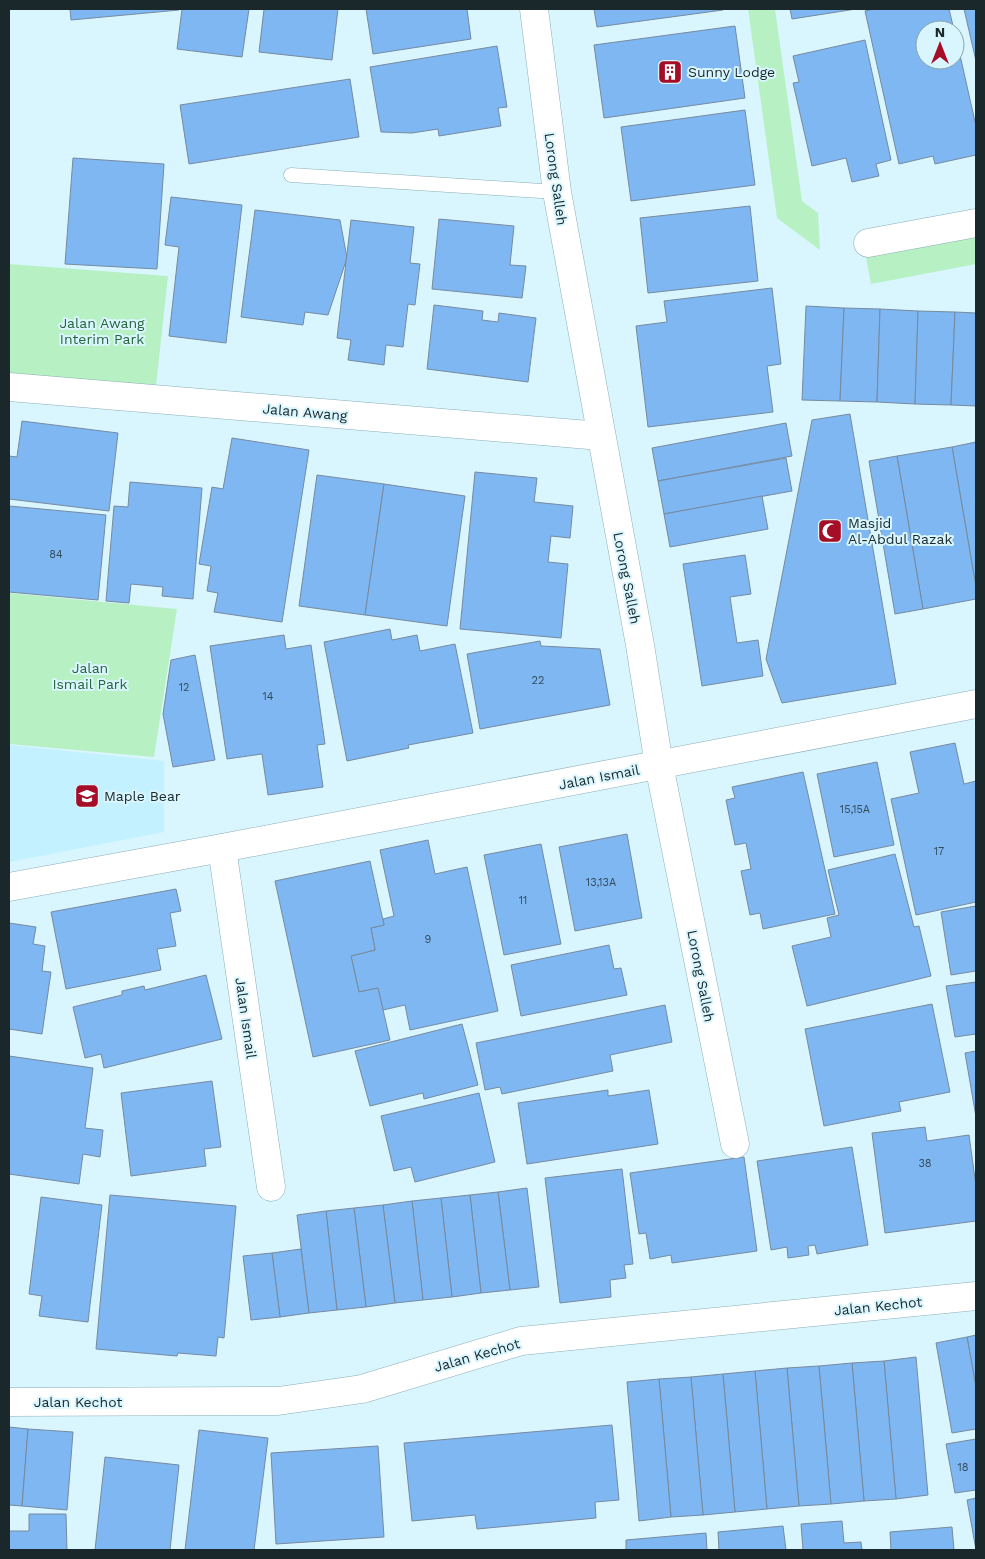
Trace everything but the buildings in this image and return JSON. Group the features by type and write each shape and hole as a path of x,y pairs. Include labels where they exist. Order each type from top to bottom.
{"street":[{"name":"Lorong Salleh","path":"534,9 557,192 640,645 659,765 734,1144"},
{"path":"868,243 976,223"},
{"name":"Jalan Awang","path":"9,387 601,436"},
{"name":"Jalan Ismail","path":"9,887 976,704"},
{"name":"Jalan Ismail","path":"222,848 271,1187"},
{"name":"Jalan Kechot","path":"9,1402 278,1401 362,1389 521,1341 976,1296"}],"lane":[{"path":"291,175 557,192"}],"shaded area":[{"name":"Maple Bear","path":"9,745 164,761 164,832 9,862"}],"green space":[{"path":"748,9 775,9 802,201 818,213 820,250 777,218"},
{"path":"976,229 976,264 871,284 865,252"},
{"name":"Jalan Awang Interim Park","path":"9,264 168,276 155,395 9,383"},
{"name":"Jalan Ismail Park","path":"9,593 177,609 154,757 9,744"}],"place":[{"name":"Sunny Lodge","path":"670,72"},
{"name":"Masjid Al-Abdul Razak","path":"830,531"},
{"name":"Maple Bear","path":"87,796"}]}
